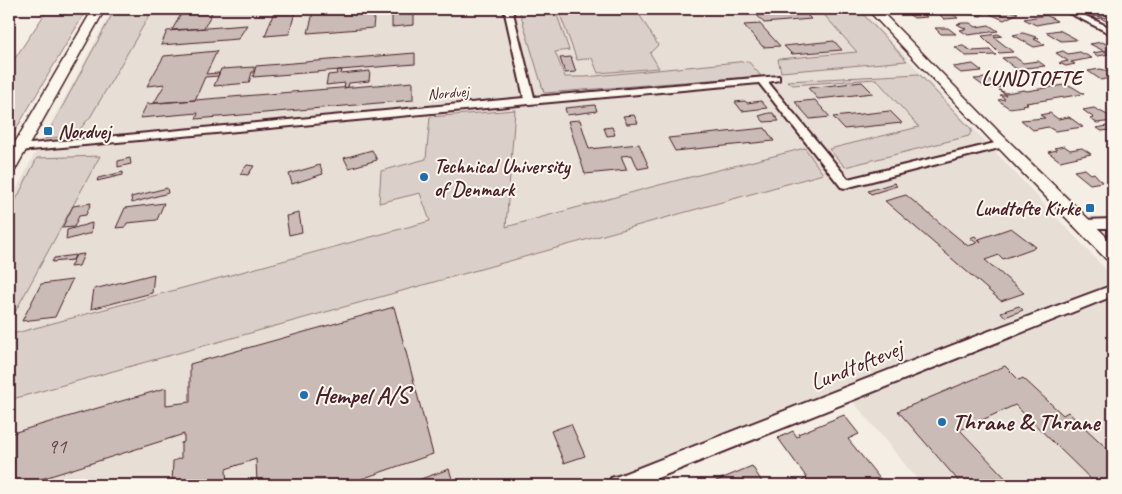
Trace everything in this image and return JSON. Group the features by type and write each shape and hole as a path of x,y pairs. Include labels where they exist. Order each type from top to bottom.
{"street":[{"path":"9,166 99,9"},
{"path":"508,9 530,101"},
{"path":"873,9 1003,144 1113,254"},
{"path":"1065,9 1113,32"},
{"name":"Nordvej","path":"19,148 775,78"},
{"path":"761,79 845,184 889,171 954,158 1003,144"},
{"path":"1084,225 1113,224"},
{"name":"Lundtoftevej","path":"618,485 981,340 1113,290"}],"shaded area":[{"path":"48,9 87,9 12,136 9,137 9,67"},
{"path":"113,9 861,9 1113,277 1113,485 922,485 851,399 637,485 9,485 9,205 37,149"},
{"path":"115,9 153,9 91,116 75,135 45,139"},
{"path":"519,9 555,9 569,50 555,52 565,77 585,77 748,61 761,76 544,93"},
{"path":"558,9 636,9 658,45 650,53 659,68 598,73 592,58 577,60"},
{"path":"819,9 858,9 907,61 781,72 778,59 857,52"},
{"path":"919,74 972,130 969,136 845,167 829,149 919,127 876,79 793,85 787,81"},
{"path":"515,110 506,227 659,185 805,148 823,174 9,400 9,335 430,221 420,193 379,203 381,171 426,159 430,117"},
{"path":"100,156 9,323 9,214 37,158"}],"building":[{"path":"184,9 214,9 204,28 172,30"},
{"path":"275,9 296,9 289,34 265,36"},
{"path":"314,9 375,9 373,28 308,33"},
{"path":"392,9 414,9 414,25 392,27"},
{"path":"973,9 989,9 981,16 969,14"},
{"path":"1004,9 1018,13 1004,20 990,14"},
{"path":"803,11 811,19 764,23 757,15"},
{"path":"920,11 927,17 914,18 907,13"},
{"path":"952,13 958,18 944,19 939,14"},
{"path":"1046,15 1057,21 1036,25 1024,19"},
{"path":"1097,16 1113,19 1113,25 1101,18 1091,17"},
{"path":"970,23 976,27 989,25 998,31 968,35 960,30 966,29 957,24"},
{"path":"760,24 780,46 763,47 744,25"},
{"path":"247,25 238,39 161,45 167,31"},
{"path":"935,28 948,28 956,34 941,34"},
{"path":"1059,30 1076,40 1061,41 1046,32"},
{"path":"1023,33 1039,38 1034,39 1045,45 1034,47 1013,35"},
{"path":"998,34 1002,36 994,37 1013,52 999,53 982,36"},
{"path":"834,41 842,50 792,54 784,46"},
{"path":"1102,42 1113,47 1113,50 1104,51 1090,44"},
{"path":"963,46 972,51 990,50 996,55 966,56 955,47"},
{"path":"217,51 206,74 219,73 218,76 205,77 195,100 154,103 165,84 147,86 164,56"},
{"path":"1063,51 1068,54 1080,52 1092,58 1071,62 1075,64 1066,66 1059,63 1068,61 1056,53"},
{"path":"1104,51 1109,54 1098,56 1093,53"},
{"path":"415,53 415,64 253,77 256,66"},
{"path":"571,57 576,72 565,73 560,58"},
{"path":"1015,57 1023,63 1038,61 1045,66 1025,68 1028,70 1019,71 1002,58"},
{"path":"973,64 982,71 961,73 953,67"},
{"path":"254,67 249,83 214,86 221,69"},
{"path":"1100,69 1113,72 1113,77 1101,80 1088,71"},
{"path":"338,70 342,70 341,74 370,71 369,81 349,83 348,87 344,88 345,83 326,85 328,75 337,74"},
{"path":"987,78 996,85 1002,84 1004,87 986,88 974,79"},
{"path":"413,82 413,100 196,119 198,113 140,118 147,104"},
{"path":"862,82 873,93 818,99 808,88"},
{"path":"1064,85 1071,86 1084,94 1026,103 1028,104 1022,105 1024,106 1009,108 998,100 1005,99 1000,95 1006,95 999,90 1006,93"},
{"path":"815,100 830,117 810,119 795,102"},
{"path":"745,101 747,103 761,101 767,108 742,111 735,102"},
{"path":"595,105 597,111 567,115 565,108"},
{"path":"1094,108 1113,118 1113,121 1097,123 1090,119 1094,118 1083,110"},
{"path":"890,111 902,123 844,129 833,117"},
{"path":"773,113 779,121 764,122 759,116"},
{"path":"1050,113 1058,119 1069,117 1083,127 1055,131 1048,127 1033,130 1021,120 1045,118 1040,115"},
{"path":"634,115 638,123 627,124 623,116"},
{"path":"580,120 589,149 639,144 649,167 638,169 632,155 621,156 627,170 585,174 568,121"},
{"path":"1113,125 1113,130 1102,131 1096,128"},
{"path":"612,127 615,135 607,136 604,128"},
{"path":"765,128 774,141 675,151 668,138"},
{"path":"1064,146 1070,150 1082,148 1091,154 1060,161 1048,152 1057,150 1054,148"},
{"path":"372,150 377,160 349,168 344,158"},
{"path":"130,158 131,164 118,167 118,161"},
{"path":"247,165 254,166 248,175 240,174"},
{"path":"320,165 323,174 292,184 289,174"},
{"path":"1085,169 1091,174 1094,173 1102,182 1090,184 1074,171"},
{"path":"123,172 123,175 97,181 98,178"},
{"path":"894,183 897,186 871,194 868,191"},
{"path":"167,188 168,193 132,203 131,197"},
{"path":"906,195 968,246 977,243 970,238 975,236 981,242 979,239 1011,228 1036,247 1003,259 999,255 985,260 1024,293 1001,301 885,201"},
{"path":"91,203 86,215 79,216 74,227 62,228 73,206"},
{"path":"164,203 157,220 127,223 125,227 116,228 125,208"},
{"path":"299,213 302,232 289,235 286,216"},
{"path":"92,223 91,233 66,240 67,230"},
{"path":"84,254 79,266 70,267 76,255"},
{"path":"75,255 73,260 52,262 54,258"},
{"path":"154,274 152,293 91,309 94,289"},
{"path":"72,280 55,317 22,321 41,284"},
{"path":"1019,306 1023,310 1005,317 1001,312"},
{"name":"Hempel A/S","path":"394,307 433,454 344,485 257,485 256,459 226,469 227,485 172,485 173,461 181,458 181,443 184,442 184,434 22,485 9,485 9,434 166,388 166,405 190,402 190,364"},
{"name":"Thrane & Thrane","path":"1005,366 1019,380 1023,378 1063,415 1068,412 1113,454 1113,485 1097,485 1015,405 960,430 1012,485 962,485 898,411"},
{"path":"844,415 859,434 848,439 885,485 795,485 807,478 778,438 793,431 797,437 799,436 798,434"},
{"path":"571,424 585,456 564,463 551,431"},
{"path":"752,466 764,485 711,485 718,484 716,481"},
{"path":"449,469 454,485 404,485"}],"place":[{"name":"Nordvej","path":"48,131"},
{"name":"Technical University of Denmark","path":"424,177"},
{"name":"Lundtofte Kirke","path":"1090,208"},
{"name":"Hempel A/S","path":"304,395"},
{"name":"Thrane & Thrane","path":"942,422"}],"district":[{"name":"LUNDTOFTE","path":"1032,78"}]}
